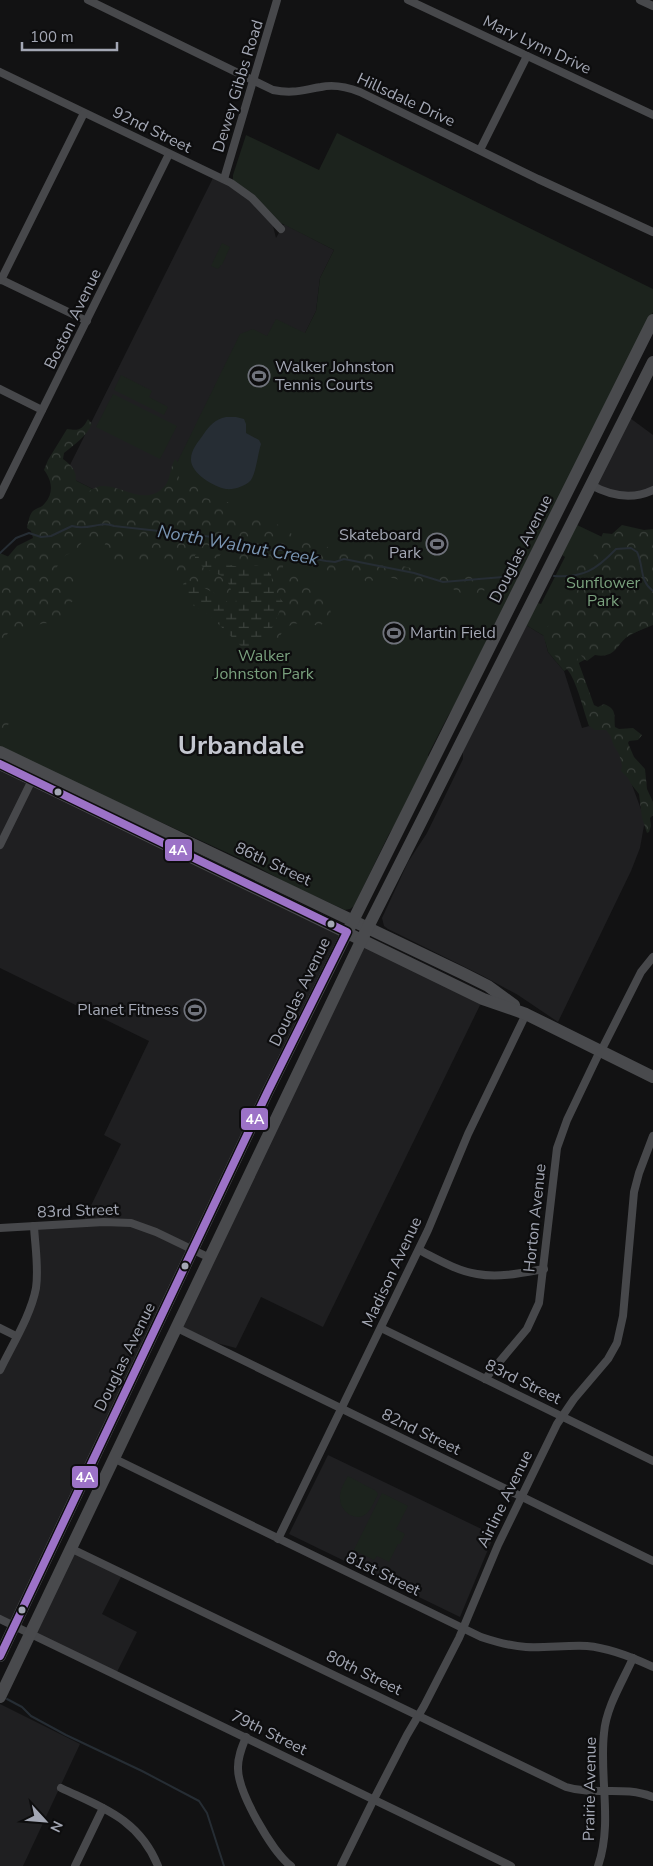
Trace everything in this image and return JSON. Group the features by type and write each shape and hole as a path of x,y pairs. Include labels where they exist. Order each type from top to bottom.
{"main road":[{"name":"Douglas Avenue","path":"0,1656 268,1093 653,320"},
{"name":"Douglas Avenue","path":"0,1697 29,1632 177,1328 362,939 653,362"},
{"name":"86th Street","path":"0,752 354,920 488,986 526,1014"},
{"name":"86th Street","path":"0,764 483,998 526,1014 653,1077"},
{"path":"265,1140 278,1105 278,1100 275,1096 268,1093"}],"street":[{"name":"Hillsdale Drive","path":"88,0 273,90 297,92 321,86 350,88 653,232"},
{"name":"Dewey Gibbs Road","path":"224,179 278,0"},
{"name":"Mary Lynn Drive","path":"408,0 653,115"},
{"path":"641,0 653,6"},
{"path":"480,150 527,56"},
{"name":"92nd Street","path":"0,72 224,179 252,198 282,229"},
{"path":"84,113 1,280 87,321"},
{"name":"Boston Avenue","path":"0,495 169,154"},
{"path":"0,389 42,410"},
{"path":"591,485 613,495 625,496 642,495 653,490"},
{"path":"0,844 32,780"},
{"name":"Horton Avenue","path":"485,1379 517,1342 532,1320 539,1303 557,1148 567,1120 601,1051 641,972 653,958"},
{"name":"Madison Avenue","path":"278,1539 419,1250 468,1134 526,1014"},
{"name":"Airline Avenue","path":"341,1866 463,1628 485,1572 561,1416 608,1359 617,1343 623,1316 634,1192 638,1173 653,1136"},
{"name":"83rd Street","path":"0,1228 104,1222 131,1223 156,1232 210,1258"},
{"path":"0,1370 32,1301 35,1289 37,1267 34,1226"},
{"path":"419,1250 453,1266 479,1275 498,1276 544,1269"},
{"path":"0,1328 16,1336"},
{"name":"82nd Street","path":"177,1328 205,1340 653,1561"},
{"name":"83rd Street","path":"381,1328 653,1461"},
{"name":"81st Street","path":"114,1458 481,1637 510,1645 540,1647 588,1646 603,1648 653,1667"},
{"name":"80th Street","path":"70,1548 566,1787 579,1790 630,1790 653,1797"},
{"name":"79th Street","path":"0,1619 511,1866"},
{"name":"Prairie Avenue","path":"598,1866 605,1831 602,1751 604,1730 610,1710 633,1658"},
{"path":"246,1737 239,1756 238,1767 242,1787 266,1836 277,1853 292,1866"},
{"path":"61,1788 103,1808 132,1826 150,1849 158,1866"},
{"path":"75,1866 103,1808"}],"shaded area":[{"path":"213,178 236,190 250,201 273,226 276,238 284,224 334,250 320,278 316,311 305,333 267,336 150,518 65,475"},
{"path":"226,417 244,419 246,433 259,440 261,444 251,480 243,486 229,489 221,488 198,474 194,469 191,459 195,446 213,423"},
{"path":"630,418 653,435 653,490 625,496 595,487"},
{"path":"526,625 544,636 548,652 564,671 582,728 589,726 612,731 645,820 640,848 631,871 558,1022 518,995 388,929 384,926 382,918 408,862 427,833 463,759 463,751"},
{"path":"0,764 347,932 14,1625 0,1619 0,1370 34,1293 32,1228 82,1224 121,1144 104,1135 149,1041 0,968"},
{"path":"362,939 483,999 323,1327 261,1297 236,1348 205,1340 177,1328"},
{"path":"328,1455 494,1535 460,1617 289,1534"},
{"path":"70,1548 123,1573 102,1614 137,1632 116,1674 29,1632"},
{"path":"0,1704 80,1744 23,1866 0,1866"}],"green space":[{"name":"Walker Johnston Park","path":"337,133 653,289 653,312 467,686 448,716 428,755 429,759 407,807 389,834 354,906 345,910 286,883 256,866 0,748 0,553 21,562 65,475 150,518 240,334 253,329 267,336 276,319 305,333 316,311 320,278 334,250 281,223 253,194 233,180 233,175 246,135 319,170"},
{"path":"222,243 230,247 222,265 218,269 211,266"},
{"path":"121,375 152,391 149,397 168,407 164,415 114,390"},
{"path":"113,394 177,426 160,459 96,427"},
{"path":"88,419 92,424 90,429 64,453 63,459 71,466 75,473 76,494 81,496 99,486 141,495 156,493 166,485 175,459 179,464 181,483 188,482 203,488 202,493 205,498 233,503 237,506 235,516 242,520 253,517 282,526 298,539 312,544 315,539 318,540 337,553 345,554 363,551 392,563 416,569 447,574 479,574 487,583 483,594 464,595 453,589 420,585 388,577 366,582 359,573 354,571 341,571 337,573 314,568 308,554 290,545 284,548 283,568 286,575 305,577 316,583 325,594 331,613 326,622 319,626 304,623 290,625 282,632 277,643 269,640 276,617 279,597 272,581 272,558 266,560 262,565 252,566 238,562 230,551 225,549 217,559 201,553 195,555 195,559 203,567 226,578 236,600 235,603 230,604 218,595 170,571 171,562 165,558 164,561 158,563 138,559 138,546 125,536 123,536 120,542 128,556 126,565 111,560 102,551 106,542 100,539 84,539 76,551 62,559 55,570 57,573 73,574 78,583 73,593 77,598 65,607 62,626 51,623 41,624 22,634 11,629 0,648 0,559 5,560 17,546 33,538 31,531 27,528 30,515 33,511 44,505 51,491 49,478 44,470 48,460 67,429 80,429"},
{"name":"Sunflower Park","path":"575,524 615,543 653,623 564,671 548,652 544,636 526,625 538,603 541,604 565,557 562,555"},
{"name":"Sunflower Park","path":"622,525 644,530 653,529 653,625 631,634 608,655 595,655 587,661 580,654 577,655 577,658 594,705 598,707 604,704 613,710 615,727 619,729 633,728 642,735 638,740 629,741 628,743 634,757 645,769 647,789 653,802 653,815 650,818 651,826 647,833 642,818 639,794 621,771 622,765 619,754 610,735 606,730 595,730 589,726 579,693 571,675 552,653 544,638 545,631 551,621 549,608 563,590 563,581 571,578 572,568 591,562 603,533 612,534"},
{"path":"195,555 257,571 265,570 271,574 275,589 283,602 270,632 259,644 244,649 208,614 191,604 182,593 183,584 188,580 218,595 230,604 236,601 226,578 203,567 195,559"},
{"path":"0,691 2,696 1,706 12,720 0,732"},
{"path":"348,1476 376,1491 378,1494 368,1512 359,1517 350,1515 341,1504 340,1493"},
{"path":"382,1493 408,1506 396,1529 405,1534 389,1562 377,1556 374,1560 354,1550"}],"waterway":[{"name":"North Walnut Creek","path":"0,553 16,538 29,533 41,537 51,536 72,526 84,527 109,524 213,537 221,543 231,546 267,550 289,550 305,557 326,561 335,562 344,559 414,573 443,582 503,577 514,579"},
{"name":"North Walnut Creek","path":"554,576 581,574 595,567 616,549 631,548 637,552 646,583 653,591"},
{"path":"7,1699 22,1707 31,1716 66,1735 142,1771 199,1801 207,1813 224,1866"}],"transit line":[{"name":"4A","path":"0,764 347,932 267,1093 0,1656"}],"place":[{"name":"Walker Johnston Tennis Courts","path":"259,376"},
{"name":"Skateboard Park","path":"437,544"},
{"name":"Martin Field","path":"394,633"},
{"name":"Planet Fitness","path":"195,1010"}],"district":[{"name":"Urbandale","path":"241,745"}]}
